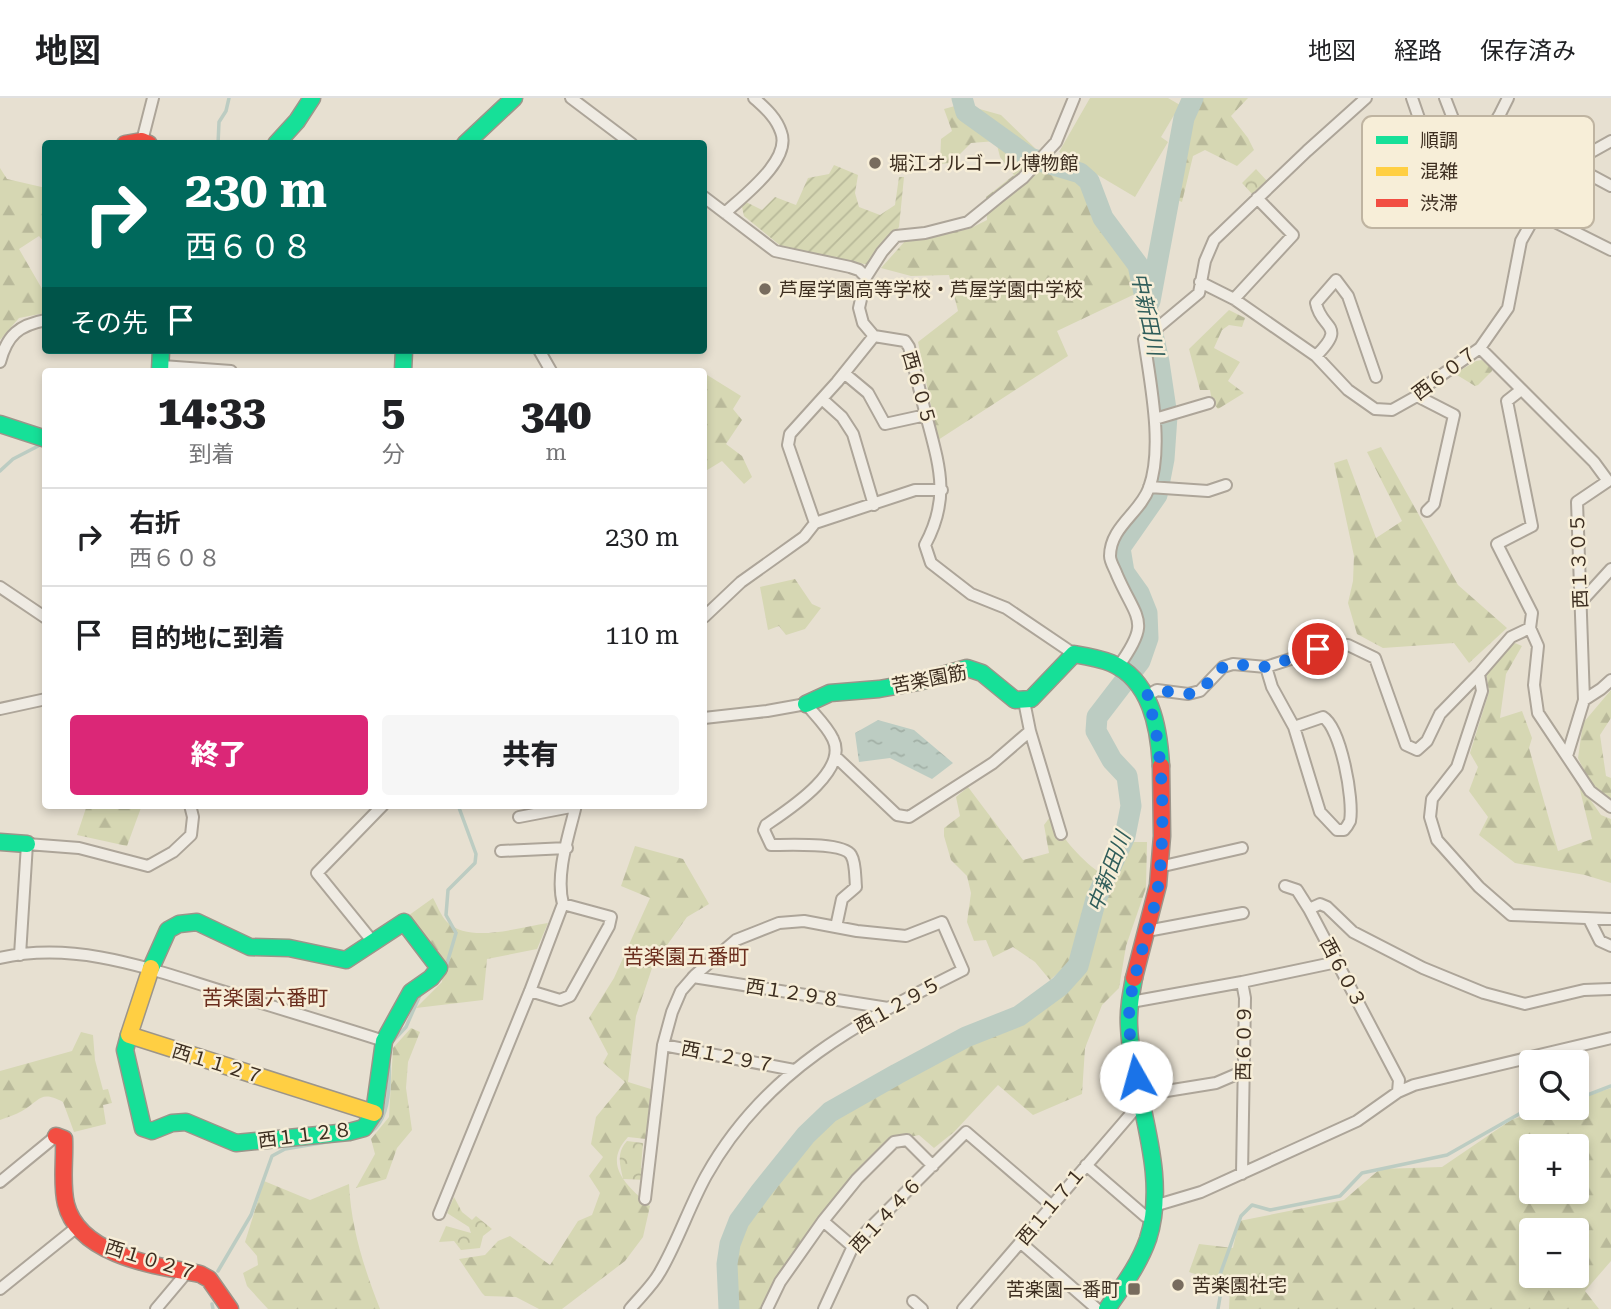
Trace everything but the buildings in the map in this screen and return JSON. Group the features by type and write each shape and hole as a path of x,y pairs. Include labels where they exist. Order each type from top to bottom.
{"street":[{"path":"140,140 153,98"},
{"path":"280,140 297,121 312,98"},
{"path":"470,140 514,98"},
{"path":"571,98 627,140"},
{"path":"725,213 775,164 781,152 783,134 773,116 754,98"},
{"path":"815,523 788,445 790,434 874,336 863,323 859,308 866,277 882,252 897,236 925,233 968,222 1023,178 1056,142 1074,98"},
{"path":"1125,673 1139,623 1136,609 1121,585 1110,558 1113,537 1156,488 1154,471 1162,418 1144,339 1199,293 1205,261 1214,240 1366,98"},
{"path":"1412,98 1418,116"},
{"path":"1445,98 1452,116"},
{"path":"1499,116 1508,98"},
{"name":"西６０７","path":"1594,151 1611,141"},
{"path":"1594,177 1611,186"},
{"path":"1234,299 1293,235 1257,198"},
{"path":"707,199 775,251 850,267 859,270 866,277"},
{"name":"西６０７","path":"1200,282 1234,299 1316,356 1348,390 1375,409 1392,411 1417,396 1426,386 1480,348 1508,308 1521,241 1528,228"},
{"path":"1567,228 1611,250"},
{"path":"1316,356 1329,343 1332,332 1326,319 1317,311 1316,303 1336,280 1348,296 1376,377"},
{"path":"0,362 3,349 17,330 42,321"},
{"name":"西６０５","path":"874,336 905,341 909,347 936,449 942,490 937,524 925,545 931,563 971,594 1006,608 1074,654"},
{"name":"西１３０５","path":"1480,348 1594,462 1608,481 1577,502 1584,700 1567,756"},
{"path":"161,362 208,368"},
{"path":"844,373 868,393 885,424 926,415"},
{"path":"1521,390 1507,401 1532,526 1497,544 1532,613 1530,628 1538,646 1534,685 1538,713 1590,791 1611,807"},
{"path":"1417,396 1454,415 1434,504 1427,511"},
{"path":"822,399 842,417 853,434 874,505"},
{"path":"1162,418 1209,404"},
{"path":"0,424 42,438"},
{"path":"1156,488 1208,491 1226,485"},
{"path":"707,614 741,582 804,537 815,523 915,490 942,490"},
{"path":"1580,603 1611,569"},
{"path":"0,587 42,615"},
{"path":"1146,696 1157,690 1188,694 1200,691 1223,667 1233,664 1266,667 1331,646 1348,645 1375,658 1406,745 1417,750 1427,741 1440,714 1511,637 1530,628"},
{"path":"1061,834 1030,731 1024,701 1031,699 1074,654 1125,673 1146,696 1153,713 1160,759 1156,901 1139,957 1130,1002 1129,1027 1148,1147 1154,1212 1149,1237 1138,1262 1107,1309"},
{"path":"1266,667 1272,687 1294,727 1320,812 1337,830 1344,830 1350,822 1347,771 1331,722 1323,717 1294,727"},
{"name":"苦楽園筋","path":"707,718 806,704 830,693 879,689 918,682 967,668 982,673 1016,700 1024,701"},
{"path":"1479,674 1482,691 1457,767 1432,799 1430,817 1437,840 1479,887 1511,915 1611,919"},
{"path":"1584,700 1611,680"},
{"path":"0,709 42,700"},
{"path":"806,704 834,740 836,757 826,774 805,797 766,825 764,830 771,845 837,847 847,850 853,858 856,887 842,899 836,927"},
{"path":"836,757 897,815 909,817 993,763 1030,731"},
{"path":"0,842 79,848 148,866 173,852 191,835 191,809"},
{"path":"373,942 317,873 379,809"},
{"path":"519,817 560,809"},
{"path":"439,1214 563,904 560,892 575,809"},
{"path":"20,955 27,844"},
{"path":"501,851 567,848"},
{"path":"1159,867 1242,848"},
{"path":"1285,886 1297,891 1309,909"},
{"path":"530,991 560,1000 569,996 609,926 611,917 563,904"},
{"name":"西６０３","path":"1398,1092 1399,1080 1309,909 1320,904 1327,907 1353,932 1423,968 1484,993 1525,1004 1584,990 1611,989"},
{"path":"1147,931 1243,913"},
{"path":"1589,919 1600,941 1611,946"},
{"name":"西１２９５","path":"630,1309 659,1275 706,1175 755,1105 824,1047 892,1005 963,970 942,922 906,936 804,921 779,923 736,940 693,977 681,991 663,1045 645,1199"},
{"name":"西１１２８","path":"129,1035 125,1050 143,1128 152,1131 177,1121 226,1142 236,1143 349,1132 364,1128 374,1113 384,1041 411,992 431,978 439,968 404,922 346,960 289,948 250,947 197,922 179,923 168,930 150,969"},
{"path":"0,958 41,953 95,955 150,969 384,1041"},
{"path":"1242,982 1337,962"},
{"path":"129,1035 150,969"},
{"name":"西１２９８","path":"693,977 887,1008 892,1005"},
{"name":"西６０９","path":"1130,1002 1242,982 1245,998 1242,1174"},
{"name":"西１１２７","path":"129,1035 374,1113"},
{"path":"1086,1165 1146,1216 1357,1121 1398,1092 1414,1085 1611,1038"},
{"name":"西１２９７","path":"663,1045 794,1070"},
{"path":"1139,1102 1148,1094 1216,1083 1244,1071"},
{"name":"西１１７１","path":"963,1309 1139,1102"},
{"name":"西１４４６","path":"824,1309 852,1247 966,1132 1051,1205"},
{"path":"0,1182 56,1136 64,1139 67,1209 77,1227 0,1289"},
{"path":"767,1309 780,1282 823,1221 857,1179 894,1142 907,1140 933,1166"},
{"path":"823,1221 852,1247"},
{"name":"西１０２７","path":"77,1227 91,1241 111,1252 200,1273 209,1279 230,1309"},
{"path":"1020,1242 1097,1309"},
{"path":"156,1309 188,1271"}],"green space":[{"path":"1090,98 1168,98 1180,105 1161,137 1168,142 1135,197 1059,152"},
{"path":"1201,98 1248,98 1231,116 1254,150 1237,166 1205,150 1193,156 1182,202 1175,199 1182,145 1189,116"},
{"path":"962,104 1001,115 1039,152 1060,157 1133,246 1135,294 1057,331 1068,356 938,440 918,342 958,311 949,275 911,276 881,268 906,240 969,229 987,220 986,197 1014,175 1000,157 996,141 971,143 951,163 940,164 941,139 952,131 944,109"},
{"path":"834,165 858,175 855,193 859,207 880,215 895,205 899,177 904,177 899,227 869,265 782,247 744,216 742,207 746,202 762,210 775,197 796,205 808,178 829,174"},
{"path":"0,168 7,179 42,187 42,240 39,236 19,249 42,289 42,314 19,318 0,340"},
{"path":"1256,169 1267,181 1253,195 1242,183"},
{"path":"1229,310 1245,318 1242,327 1229,325 1222,330 1214,348 1240,362 1228,381 1244,393 1218,409 1212,402 1210,390 1200,390 1189,349"},
{"path":"1482,360 1492,371 1478,385 1475,386 1457,375 1456,373 1476,361"},
{"path":"707,375 741,396 733,409 742,420 726,444 742,456 752,477 744,484 722,461 707,470"},
{"path":"1381,447 1458,585 1507,628 1469,663 1454,643 1383,648 1357,634 1348,603 1353,581 1354,556 1334,463 1347,459 1376,538 1402,521 1367,452"},
{"path":"795,579 812,604 821,608 805,629 786,635 779,626 768,630 760,587"},
{"path":"1515,643 1522,646 1506,674 1500,718 1522,711 1532,738 1529,748 1558,851 1592,839 1578,782 1601,815 1611,819 1611,883 1585,875 1515,863 1479,835 1488,817 1469,791 1478,767 1470,753 1489,692 1486,673"},
{"path":"1611,690 1611,718 1600,735 1606,776 1611,778 1611,802 1604,799 1588,779 1578,758 1583,723"},
{"path":"968,787 1023,860 1049,853 1044,825 1050,817 1074,850 1104,876 1130,842 1147,842 1146,888 1126,946 1119,988 1102,1005 1085,1048 1082,1094 1033,1115 998,1085 954,1132 934,1148 919,1135 891,1141 855,1178 765,1309 734,1309 738,1291 733,1253 736,1242 805,1147 840,1114 903,1077 953,1035 981,1020 1028,1018 1072,976 1066,966 1050,980 1035,962 1013,947 993,957 986,940 974,941 967,922 971,893 967,876 951,860 944,836 944,828 960,816 956,797"},
{"path":"86,809 141,809 127,846 77,835"},
{"path":"635,846 683,859 709,904 687,917 653,965 636,1016 628,1082 654,1090 646,1139 628,1137 617,1157 621,1175 650,1206 643,1237 625,1261 562,1309 539,1309 516,1297 485,1296 459,1259 485,1255 498,1241 510,1236 550,1265 578,1221 592,1215 600,1193 589,1176 603,1157 591,1144 596,1117 625,1082 603,1063 608,1054 589,1018 614,978 650,898 621,886"},
{"path":"433,898 447,922 468,932 495,932 548,923 537,949 487,959 483,1000 416,1008 442,982 444,962 405,918"},
{"path":"411,1028 420,1032 408,1062 406,1088 412,1130 397,1148 386,1179 356,1188 375,1154 371,1139 389,1117 393,1048"},
{"path":"81,1032 93,1035 95,1060 103,1090 108,1089 112,1103 103,1105 106,1124 74,1132 63,1102 50,1097 41,1098 22,1111 0,1120 0,1071 72,1051"},
{"path":"1611,1088 1611,1261 1589,1286 1589,1218 1519,1218 1519,1288 1588,1288 1585,1291 1599,1309 1229,1309 1230,1286 1189,1272 1199,1244 1233,1248 1239,1221 1344,1200 1380,1169 1442,1167 1511,1120 1519,1117 1519,1120 1589,1120 1589,1095"},
{"path":"627,1141 643,1143 641,1168 647,1168 646,1180 623,1179 620,1155"},
{"path":"264,1181 310,1200 349,1184 359,1248 380,1309 268,1309 247,1286 243,1273 258,1265 257,1256 245,1242"},
{"path":"454,1197 462,1212 472,1220 476,1216 492,1229 483,1236 480,1248 461,1250 454,1241 439,1242 446,1226 471,1233 469,1227 447,1213"}],"water":[{"path":"878,720 914,730 953,763 932,779 890,758 859,762 855,733"}],"waterway":[{"path":"218,140 219,122 226,111 229,98"},
{"name":"中新田川","path":"729,1309 727,1264 730,1244 739,1221 806,1135 830,1112 897,1074 966,1037 1019,1016 1060,986 1078,966 1096,899 1125,836 1131,806 1127,776 1112,760 1096,731 1097,717 1140,661 1148,638 1147,613 1139,593 1124,572 1120,548 1157,495 1164,459 1167,416 1159,362 1138,265 1103,218 1089,181 1080,173 1030,158 966,112 962,98"},
{"path":"1150,301 1184,118 1193,98"},
{"path":"0,471 13,459 42,444"},
{"path":"445,970 456,933 446,915 448,890 475,863 476,854 459,809"},
{"path":"390,1044 406,1027 420,995"},
{"path":"358,1137 369,1133 383,1116 389,1092 389,1055"},
{"path":"1589,1094 1611,1086"},
{"path":"1218,1309 1220,1297 1217,1283 1241,1216 1252,1205 1270,1210 1340,1196 1362,1173 1447,1155 1519,1114"},
{"path":"218,1271 251,1215 272,1156 285,1149 333,1141"},
{"path":"212,1304 213,1309"}],"traffic: fast":[{"path":"280,140 297,121 312,98"},
{"path":"469,140 514,98"},
{"path":"160,368 161,354"},
{"path":"403,368 404,354"},
{"path":"0,424 42,438"},
{"path":"806,704 830,693 879,689 918,682 967,668 982,673 1015,700 1031,699 1074,654 1097,658 1125,671 1144,693 1155,721 1161,766"},
{"path":"0,842 27,844"},
{"path":"129,1035 125,1050 143,1128 152,1131 172,1123 186,1122 236,1143 349,1132 364,1128 374,1113 384,1041 411,992 431,978 439,968 404,922 346,960 289,948 250,947 197,922 179,924 168,930 151,968"},
{"path":"1107,1309 1140,1258 1154,1213 1152,1160 1129,1026 1134,978"}],"traffic: slow":[{"path":"151,968 129,1035 374,1113"}],"traffic: jam":[{"path":"1134,978 1158,885 1162,836 1161,766"},
{"path":"56,1136 64,1139 63,1180 66,1204 74,1222 86,1236 103,1247 142,1262 200,1274 209,1279 230,1309"}],"place":[{"name":"堀江オルゴール博物館","path":"875,163"},
{"name":"芦屋学園高等学校・芦屋学園中学校","path":"765,289"},
{"name":"苦楽園社宅","path":"1178,1285"},
{"name":"苦楽園一番町","path":"1134,1289"}],"district":[{"name":"苦楽園五番町","path":"686,957"},
{"name":"苦楽園六番町","path":"265,998"}],"route":[{"path":"1136,1077 1129,1027 1130,1002 1139,957 1156,901 1160,857 1160,759 1153,713 1146,696 1157,690 1188,694 1200,691 1223,667 1233,664 1266,667 1318,649"}]}
